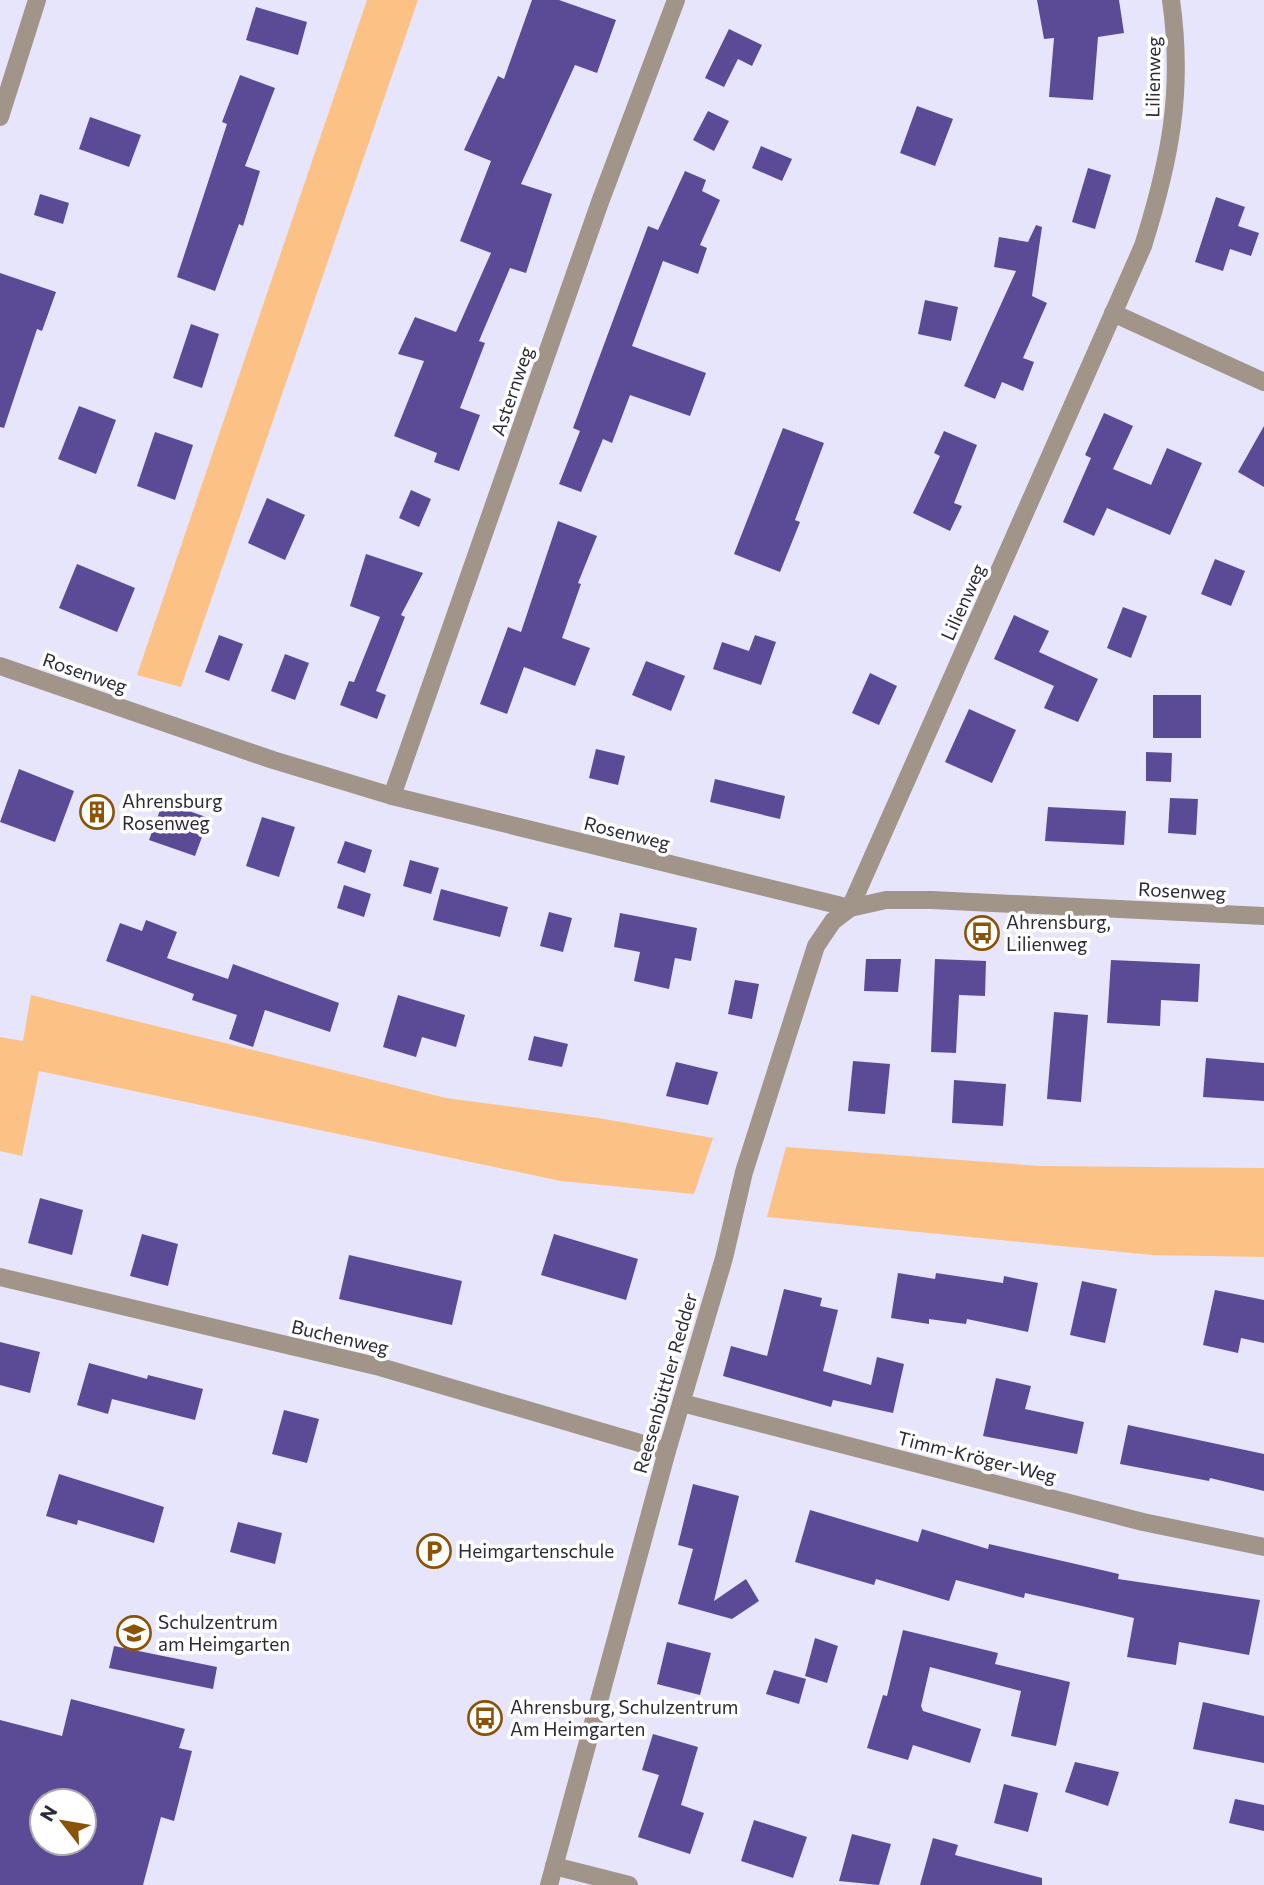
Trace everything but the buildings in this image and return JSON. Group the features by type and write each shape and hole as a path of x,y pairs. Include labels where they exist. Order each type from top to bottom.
{"street":[{"path":"0,117 37,0"},
{"name":"Asternweg","path":"392,796 600,202 676,0"},
{"name":"Lilienweg","path":"850,908 1143,246 1170,152 1176,72 1171,0"},
{"path":"1113,313 1264,382"},
{"name":"Rosenweg","path":"0,666 273,760 392,796 850,908 886,900 932,900 1264,916"},
{"name":"Reesenbüttler Redder","path":"549,1885 667,1451 724,1258 744,1172 816,946 833,921 850,908"},
{"name":"Buchenweg","path":"0,1277 380,1367 667,1451"},
{"name":"Timm-Kröger-Weg","path":"682,1403 1143,1522 1264,1547"},
{"path":"554,1866 629,1885"}],"shaded area":[{"path":"367,0 418,0 181,687 137,675"},
{"path":"31,995 446,1098 598,1118 713,1138 694,1194 561,1181 39,1071 22,1156 0,1151 0,1037 23,1041"},
{"path":"786,1147 1040,1166 1264,1168 1264,1257 1152,1255 767,1217"}],"place":[{"name":"Ahrensburg Rosenweg","path":"97,812"},
{"name":"Ahrensburg, Lilienweg","path":"982,933"},
{"name":"Heimgartenschule","path":"434,1551"},
{"name":"Schulzentrum am Heimgarten","path":"134,1633"},
{"name":"Ahrensburg, Schulzentrum Am Heimgarten","path":"485,1718"}]}
